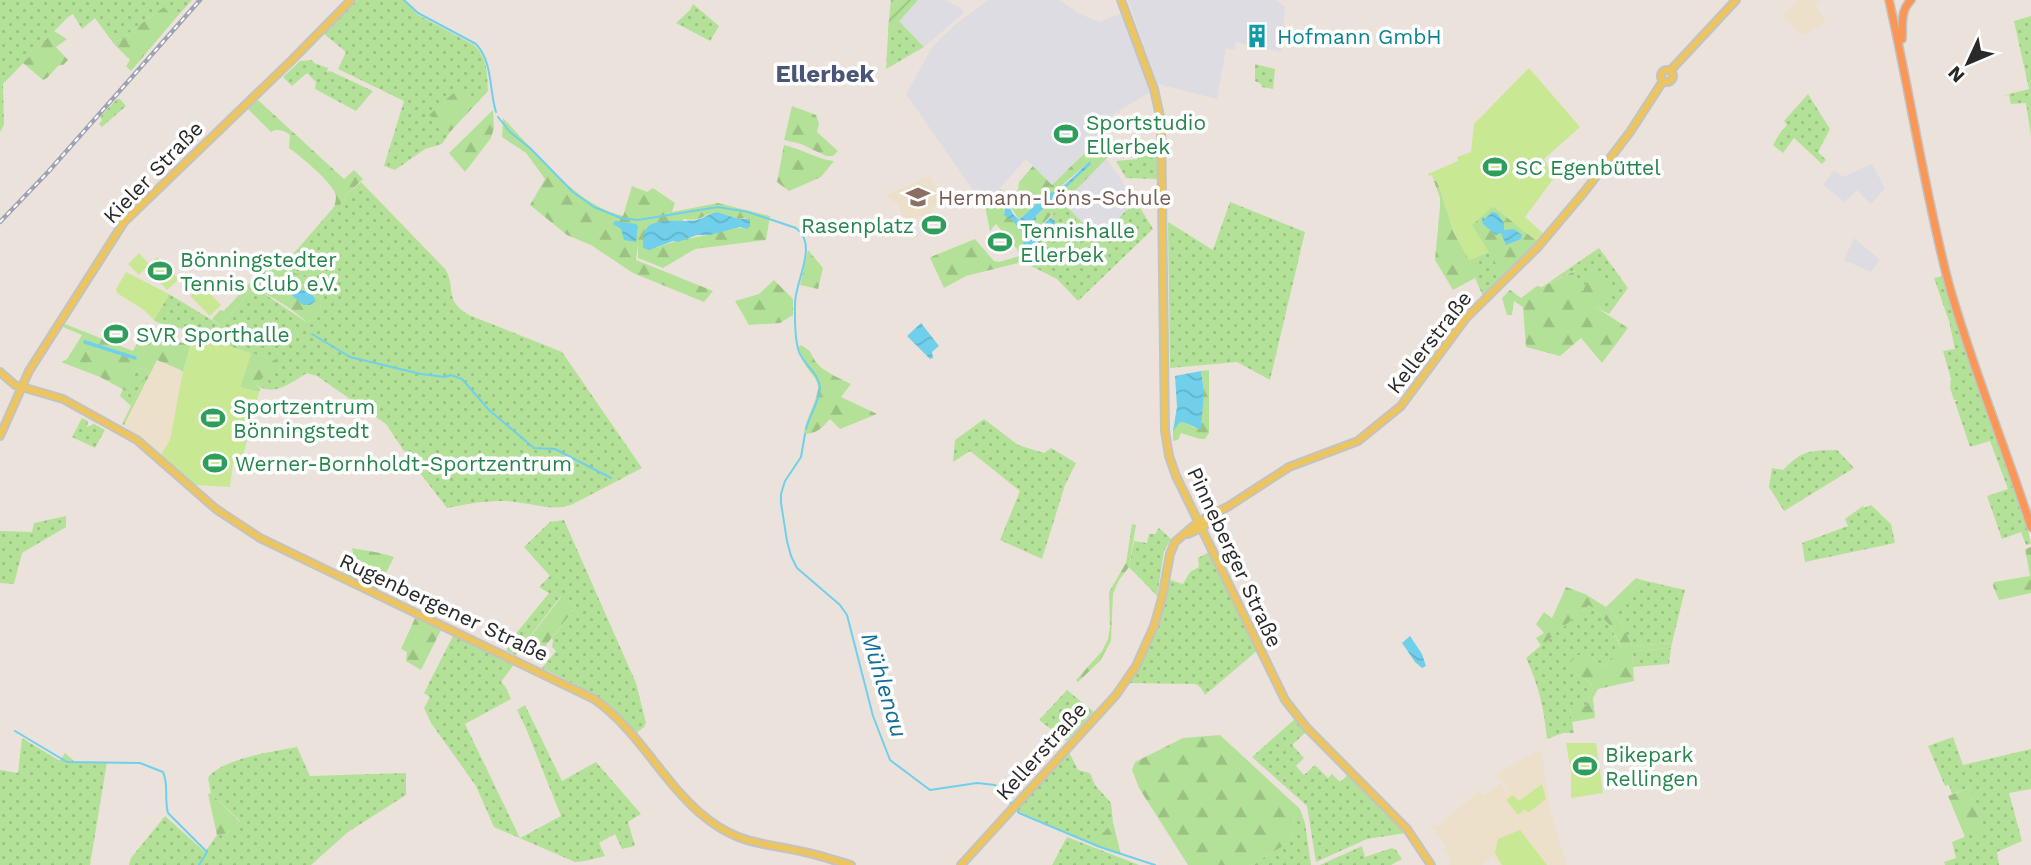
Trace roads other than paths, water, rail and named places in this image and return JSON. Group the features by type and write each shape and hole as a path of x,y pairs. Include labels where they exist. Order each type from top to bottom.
{"highway":[{"path":"1891,0 1902,39 1929,180 1950,271 1982,377 2031,513"},
{"path":"1891,0 1925,186 1946,272 1974,368 2031,527"},
{"path":"1902,39 1903,12 1912,0"}],"main road":[{"name":"Kieler Straße","path":"0,436 39,354 131,214 351,0"},
{"name":"Pinneberger Straße","path":"1121,0 1159,108 1166,439 1176,475 1277,685 1292,710 1405,826 1431,865"},
{"name":"Kellerstraße","path":"961,865 1116,695 1130,676 1154,626 1170,554 1179,538 1290,467 1358,441 1401,405 1466,318 1537,248 1586,191 1664,81 1661,78 1663,72 1670,71 1736,0"},
{"name":"Rugenbergener Straße","path":"0,373 15,385 63,399 137,439 216,509 260,538 594,699 619,720 687,800 707,818 741,839 851,865"}],"water":[{"path":"1090,161 1091,164 1036,216 1036,220 1032,220 1021,230 1014,221 1004,215 1005,208 1000,199 1006,199 1019,220"},
{"path":"717,212 739,219 750,219 750,227 697,235 649,250 643,248 645,231 654,223 692,221"},
{"path":"1492,212 1497,213 1504,223 1504,230 1514,229 1522,235 1521,239 1506,245 1501,233 1496,235 1483,224 1482,217 1485,219"},
{"path":"1050,218 1055,221 1054,225 1037,244 1046,256 1036,264 1034,258 1038,249 1033,246 1027,250 1022,244"},
{"path":"615,221 638,226 636,242 624,240 621,229 613,224"},
{"path":"285,283 312,294 316,301 303,305 282,287"},
{"path":"921,323 939,346 932,352 933,358 930,359 907,336"},
{"path":"1201,371 1204,391 1201,429 1180,422 1173,431 1177,407 1175,376"},
{"path":"1410,636 1422,654 1426,666 1422,668 1402,643"}],"waterway":[{"name":"Mühlenau","path":"404,0 418,13 476,44 488,68 496,112"},
{"name":"Mühlenau","path":"498,117 510,132 530,148 573,192 594,207 621,218 638,220 718,207 748,212 796,228 803,235 806,253 796,295 796,340 799,352 815,374 820,389 806,429"},
{"path":"312,334 350,357 421,374 445,377 451,375 462,379 489,410 534,448 555,449 611,478"},
{"path":"85,342 135,358"},
{"name":"Mühlenau","path":"805,434 801,457 785,481 781,494 787,541 797,568 840,605 847,615 873,716 890,760 930,790 977,783 995,785 1019,813 1100,847 1155,865"},
{"path":"15,731 67,762 140,763 163,772 168,813 207,852 199,865"}],"railway":[{"path":"0,222 48,172 200,0"}],"place":[{"name":"Hofmann GmbH","path":"1257,36"},
{"name":"Sportstudio Ellerbek","path":"1066,134"},
{"name":"SC Egenbüttel","path":"1495,167"},
{"name":"Hermann-Löns-Schule","path":"918,197"},
{"name":"Rasenplatz","path":"934,225"},
{"name":"Tennishalle Ellerbek","path":"1000,242"},
{"name":"Bönningstedter Tennis Club e.V.","path":"160,271"},
{"name":"SVR Sporthalle","path":"116,334"},
{"name":"Sportzentrum Bönningstedt","path":"213,418"},
{"name":"Werner-Bornholdt-Sportzentrum","path":"215,463"},
{"name":"Bikepark Rellingen","path":"1585,766"}],"district":[{"name":"Ellerbek","path":"825,74"}]}
